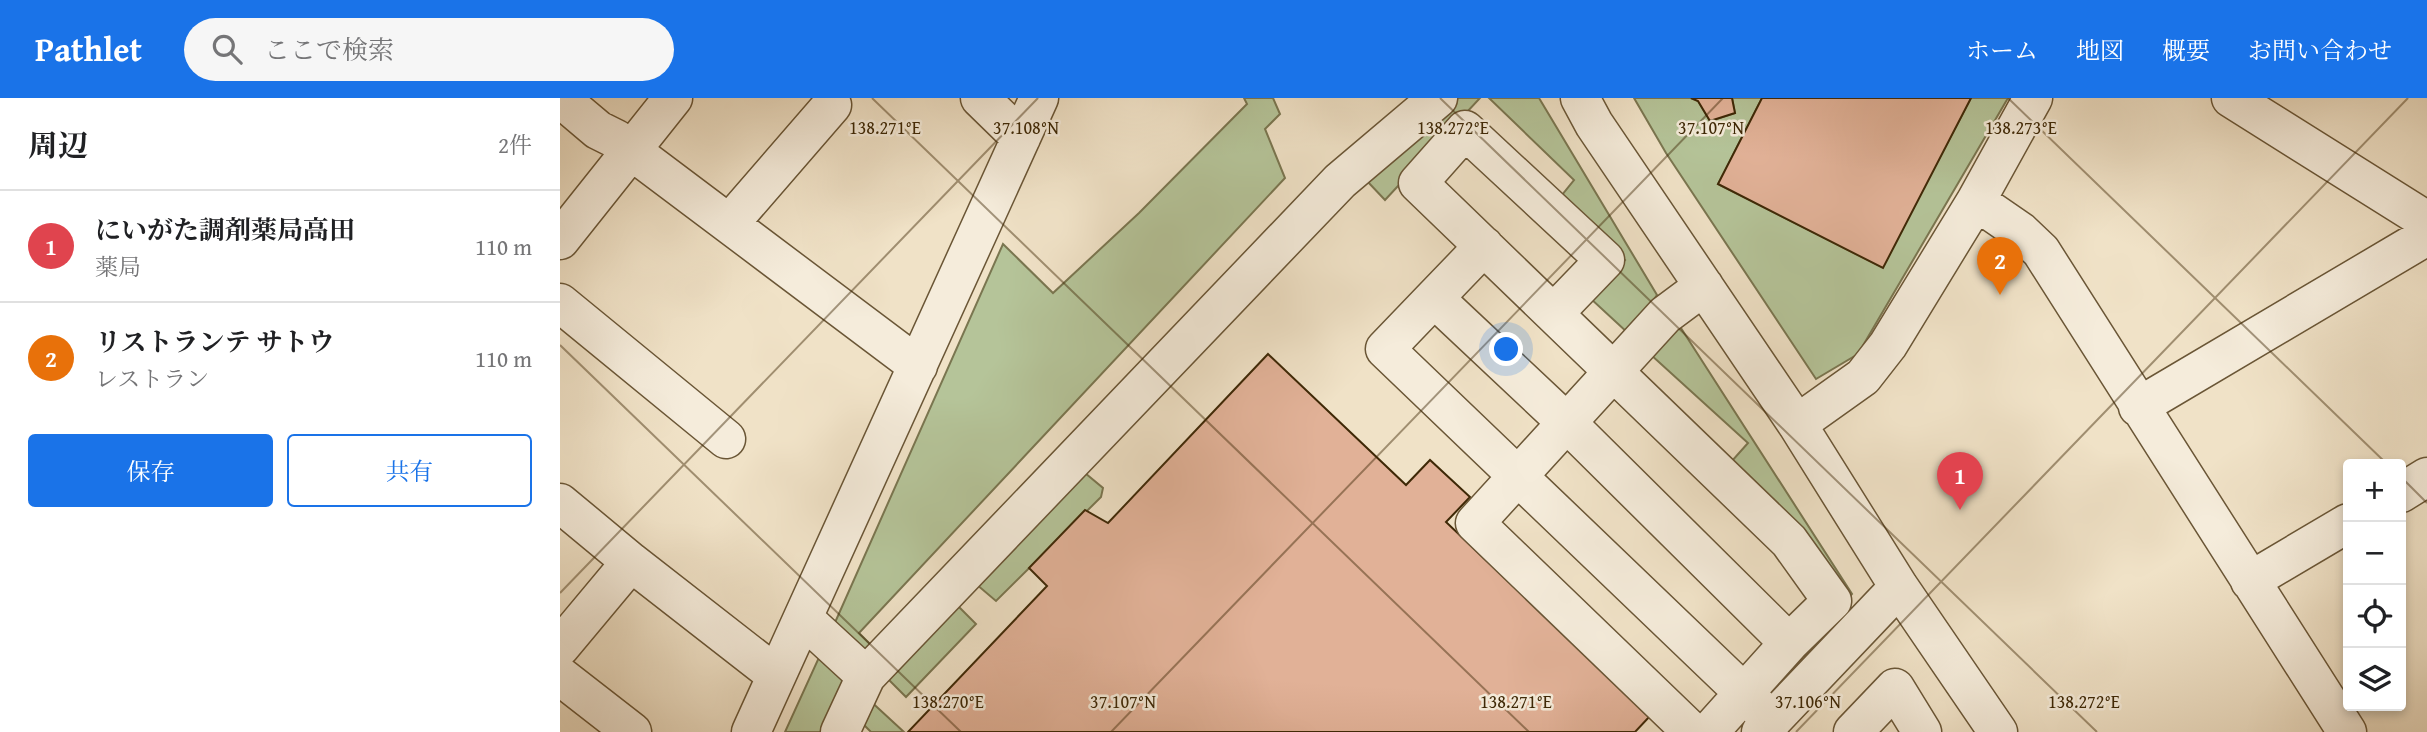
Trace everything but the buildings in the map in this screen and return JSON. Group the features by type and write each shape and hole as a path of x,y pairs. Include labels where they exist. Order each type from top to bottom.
{"street":[{"path":"560,98 598,130 632,152 918,366"},
{"path":"560,240 673,98"},
{"path":"980,98 1021,138"},
{"path":"751,732 1039,98"},
{"path":"839,732 866,676 1340,181 1438,98"},
{"path":"1580,98 1594,124 1797,424 1899,587 1998,732"},
{"path":"1797,424 1863,377 1888,345 1976,201 2034,98"},
{"path":"2231,98 2427,222"},
{"path":"729,224 832,105"},
{"path":"1554,313 1605,260 1465,130 1418,183 1789,541 1832,601 1789,643 1709,732"},
{"path":"1976,201 2021,232 2041,251 2347,732"},
{"path":"2138,407 2427,236"},
{"path":"1484,246 1385,349 1744,694 1766,726 1899,587"},
{"path":"1692,732 1475,523 1665,315 1704,286"},
{"path":"1434,298 1567,423 1789,643"},
{"path":"560,303 726,439"},
{"path":"2406,490 2427,477"},
{"path":"560,503 776,675"},
{"path":"2250,581 2343,526"},
{"path":"560,647 631,562"},
{"path":"803,618 866,676"},
{"path":"560,676 632,732"},
{"path":"1853,732 1895,688 1922,732"}],"green space":[{"path":"1244,98 1273,98 1280,114 1265,129 1285,178 859,633 874,648 865,653 833,627 1003,244 1053,293 1139,213 1247,104"},
{"path":"1458,98 1480,98 1385,200 1367,181"},
{"path":"1489,98 1539,98 1657,295 1629,334 1590,298 1625,260 1558,200 1574,180"},
{"path":"1634,98 1691,98 1698,101 1710,121 1735,113 1732,98 1762,98 1718,184 1882,267 1971,98 2008,98 1858,354 1816,379 1666,153"},
{"path":"1679,325 1852,594 1846,601 1731,462 1748,443 1650,354"},
{"path":"1085,473 1103,488 1101,497 996,601 976,584"},
{"path":"958,606 976,624 906,697 888,679"},
{"path":"821,653 844,680 824,732 785,732"},
{"path":"866,697 904,732 871,732 858,719"}],"place":[{"name":"リストランテ サトウ","path":"2000,295"},
{"name":"にいがた調剤薬局高田","path":"1960,510"}]}
